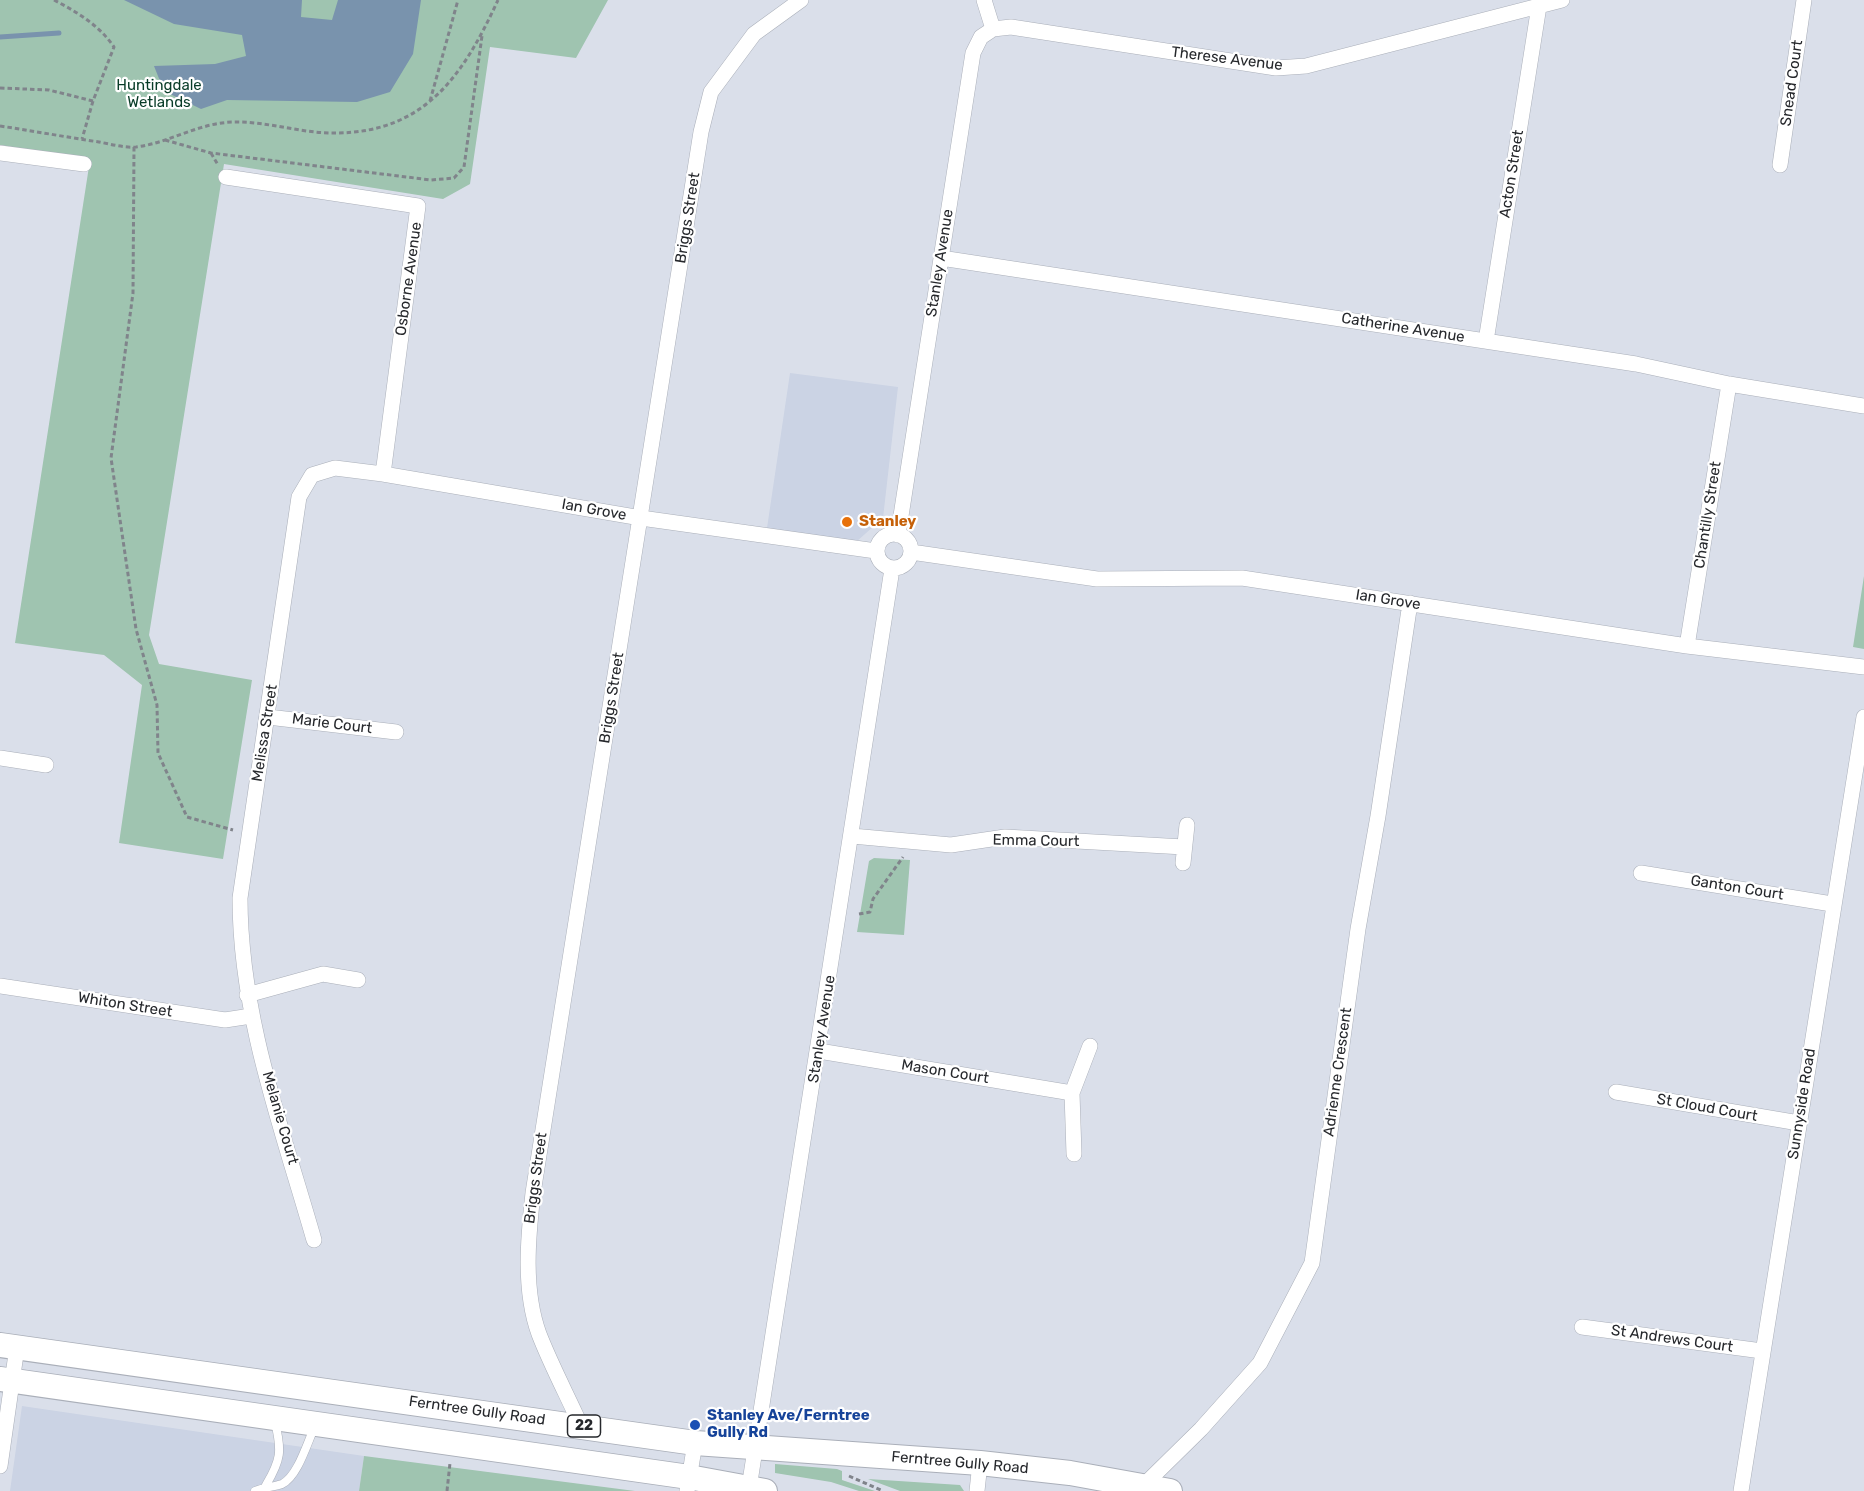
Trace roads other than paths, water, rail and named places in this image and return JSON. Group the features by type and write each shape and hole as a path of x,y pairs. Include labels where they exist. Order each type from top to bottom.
{"main road":[{"name":"Ferntree Gully Road","path":"9,1346 695,1443 980,1463 1070,1473 1170,1491"},
{"path":"7,1380 316,1425 688,1484 757,1490"}],"street":[{"name":"Briggs Street","path":"581,1426 538,1332 530,1287 528,1238 699,144 711,92 754,34 801,0"},
{"path":"984,0 993,29"},
{"name":"Therese Avenue","path":"993,29 1011,27 1276,68 1306,66 1562,0"},
{"name":"Snead Court","path":"1780,165 1804,0"},
{"name":"Acton Street","path":"1486,341 1539,6"},
{"name":"Stanley Avenue","path":"898,535 972,53 981,37 993,29"},
{"path":"0,153 84,164"},
{"name":"Osborne Avenue","path":"226,177 418,206 383,474"},
{"name":"Catherine Avenue","path":"941,258 1636,364 1729,384 1864,406"},
{"name":"Chantilly Street","path":"1687,646 1729,384"},
{"name":"Ian Grove","path":"312,475 335,468 383,474 641,518 876,551"},
{"name":"Melissa Street","path":"248,995 240,938 240,898 299,497 312,475"},
{"path":"898,535 908,542 911,552 907,562 892,569 882,564 876,551 885,537 898,535"},
{"name":"Ian Grove","path":"911,552 1097,579 1242,578 1687,646 1864,667"},
{"name":"Stanley Avenue","path":"757,1490 755,1449 819,1051 892,569"},
{"name":"Adrienne Crescent","path":"1144,1485 1201,1429 1260,1363 1311,1263 1358,929 1378,816 1410,603"},
{"name":"Marie Court","path":"268,717 396,732"},
{"name":"Sunnyside Road","path":"1741,1491 1832,904 1864,717"},
{"path":"0,758 46,765"},
{"name":"Emma Court","path":"852,836 951,845 1005,837 1184,855 1187,825"},
{"name":"Ganton Court","path":"1641,873 1832,904"},
{"path":"248,995 322,974 358,980"},
{"name":"Whiton Street","path":"0,986 225,1020 250,1016"},
{"name":"Melanie Court","path":"248,995 250,1016 314,1240"},
{"path":"1074,1154 1072,1093 1090,1046"},
{"name":"Mason Court","path":"819,1051 1072,1093"},
{"name":"St Cloud Court","path":"1616,1092 1799,1123"},
{"name":"St Andrews Court","path":"1582,1327 1762,1351"},
{"path":"0,1466 9,1346"},
{"path":"688,1484 695,1443"},
{"path":"977,1491 980,1463"}],"lane":[{"path":"266,1485 277,1466 281,1451 274,1419"},
{"path":"255,1491 266,1485 281,1484 295,1474 316,1425"}],"water":[{"path":"124,0 302,0 301,17 332,20 338,0 421,0 413,54 390,92 357,102 227,100 201,109 164,91 154,66 215,64 246,56 242,35 174,24"}],"waterway":[{"path":"0,37 59,33"}],"place":[{"name":"Stanley","path":"847,522"},
{"name":"Stanley Ave/Ferntree Gully Rd","path":"695,1425"}],"park label":[{"name":"Huntingdale Wetlands","path":"159,94"}]}
